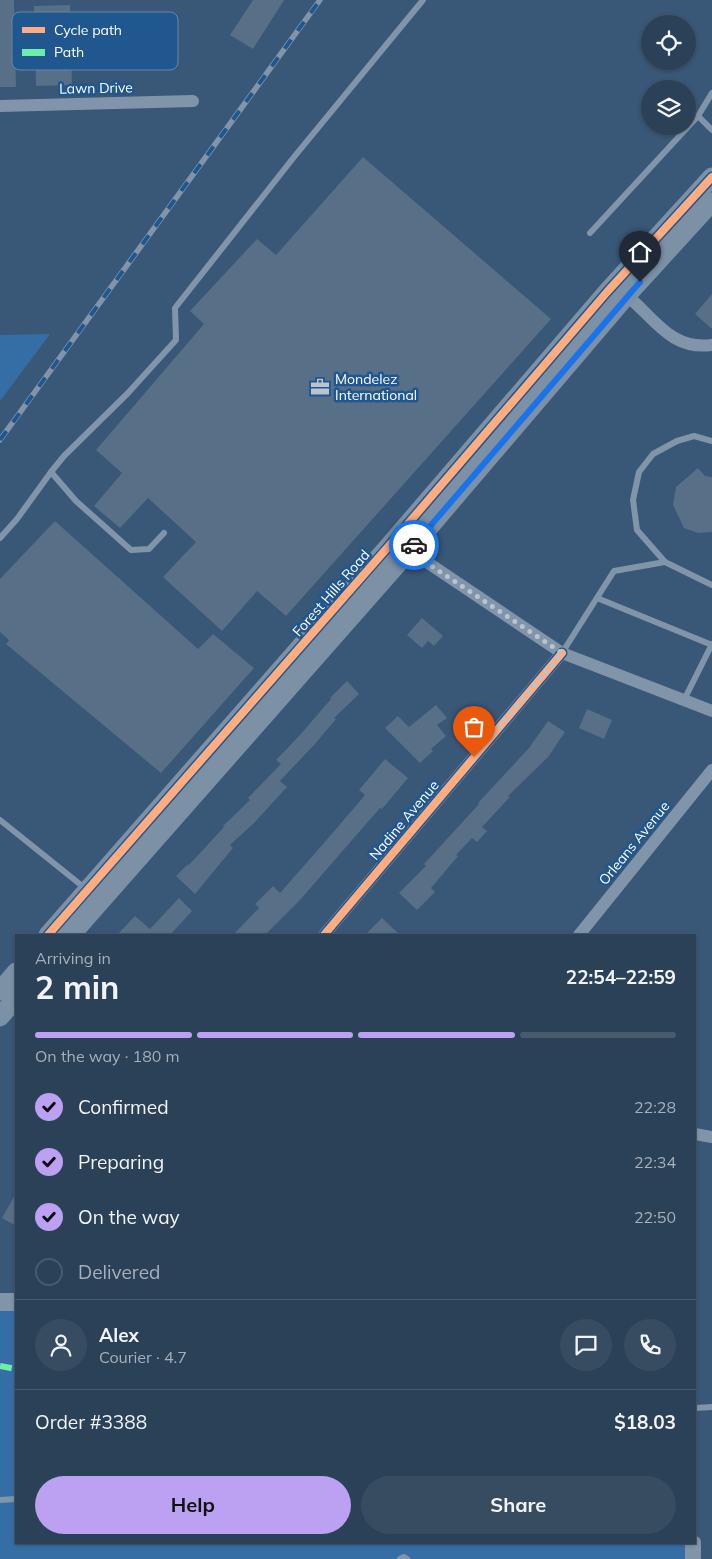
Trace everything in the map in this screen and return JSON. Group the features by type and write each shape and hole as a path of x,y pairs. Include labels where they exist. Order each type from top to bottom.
{"street":[{"name":"Lawn Drive","path":"0,106 192,100"},
{"path":"49,934 94,895 401,545 620,290 712,177"},
{"path":"620,290 712,202"},
{"path":"620,290 654,323 673,338 692,345 712,345"},
{"path":"401,545 562,653 712,711"},
{"name":"Nadine Avenue","path":"325,934 562,653"},
{"name":"Orleans Avenue","path":"580,934 712,770"},
{"path":"72,934 94,895"},
{"path":"0,991 15,973"},
{"path":"0,1017 15,999"},
{"path":"696,1134 712,1137"},
{"path":"8,1303 15,1291"},
{"path":"695,1544 695,1559"}],"lane":[{"path":"0,538 64,456 128,393 176,340 175,308 294,157 423,0"},
{"path":"590,233 698,116 712,93"},
{"path":"698,116 712,130"},
{"path":"712,441 694,436 677,440 653,454 639,472 633,500 637,530 665,562 712,586"},
{"path":"51,472 76,501 131,550 149,549 164,533"},
{"path":"562,653 614,571 665,562"},
{"path":"598,598 712,644 684,700"},
{"path":"0,820 94,895"},
{"path":"696,1408 712,1407"},
{"path":"0,1500 15,1499"},
{"path":"688,1544 688,1559"},
{"path":"400,1559 404,1557 407,1559"}],"shaded area":[{"path":"50,334 0,401 0,335"},
{"path":"0,1304 15,1304 15,1544 692,1544 692,1559 0,1559"}],"building":[{"path":"0,0 14,0 14,12 12,12 12,70 16,70 16,87 0,87"},
{"path":"253,0 284,0 253,49 230,35"},
{"path":"70,5 70,12 34,12 34,6"},
{"path":"36,70 72,70 72,85 36,86"},
{"name":"Mondelez International","path":"363,157 551,319 286,616 257,591 222,631 163,577 196,542 148,498 120,528 94,506 122,473 96,450 204,324 190,311 257,239 276,255"},
{"path":"712,294 712,329 695,314"},
{"path":"698,468 705,476 712,477 712,532 698,533 684,528 673,505 676,487"},
{"path":"55,521 198,649 213,634 254,668 161,773 6,644 9,640 0,632 0,579"},
{"path":"422,618 443,636 434,646 428,641 422,648 407,635"},
{"path":"347,681 359,694 334,718 336,719 314,745 280,781 287,787 254,823 230,845 233,848 195,894 176,876 189,865 223,826 250,800 248,798 281,764 276,760"},
{"path":"436,705 447,718 437,725 446,736 431,749 433,751 420,763 385,728 398,716 409,727"},
{"path":"587,709 612,720 604,739 579,728"},
{"path":"548,721 565,732 548,757 508,796 510,797 482,827 487,831 477,842 472,838 456,855 458,856 431,888 435,892 417,910 399,893 426,866 424,864 529,748"},
{"path":"385,759 408,778 300,900 266,934 234,934 259,908 255,904 273,886 280,893 330,836 365,795 359,790"},
{"path":"179,898 192,911 171,934 118,934 135,916 150,929"},
{"path":"382,918 399,934 366,934"},
{"path":"15,1195 15,1225 2,1218"}],"railway":[{"path":"0,440 320,0"}],"marked path":[{"path":"0,1366 15,1369"}],"cycle path":[{"name":"Forest Hills Road","path":"49,934 388,547 607,292 712,177"},
{"path":"325,934 562,653"}],"way so far":[{"path":"414,545 409,551 562,653 474,757"}],"place":[{"name":"Mondelez International","path":"320,387"}],"route":[{"path":"414,545 640,282"}]}
